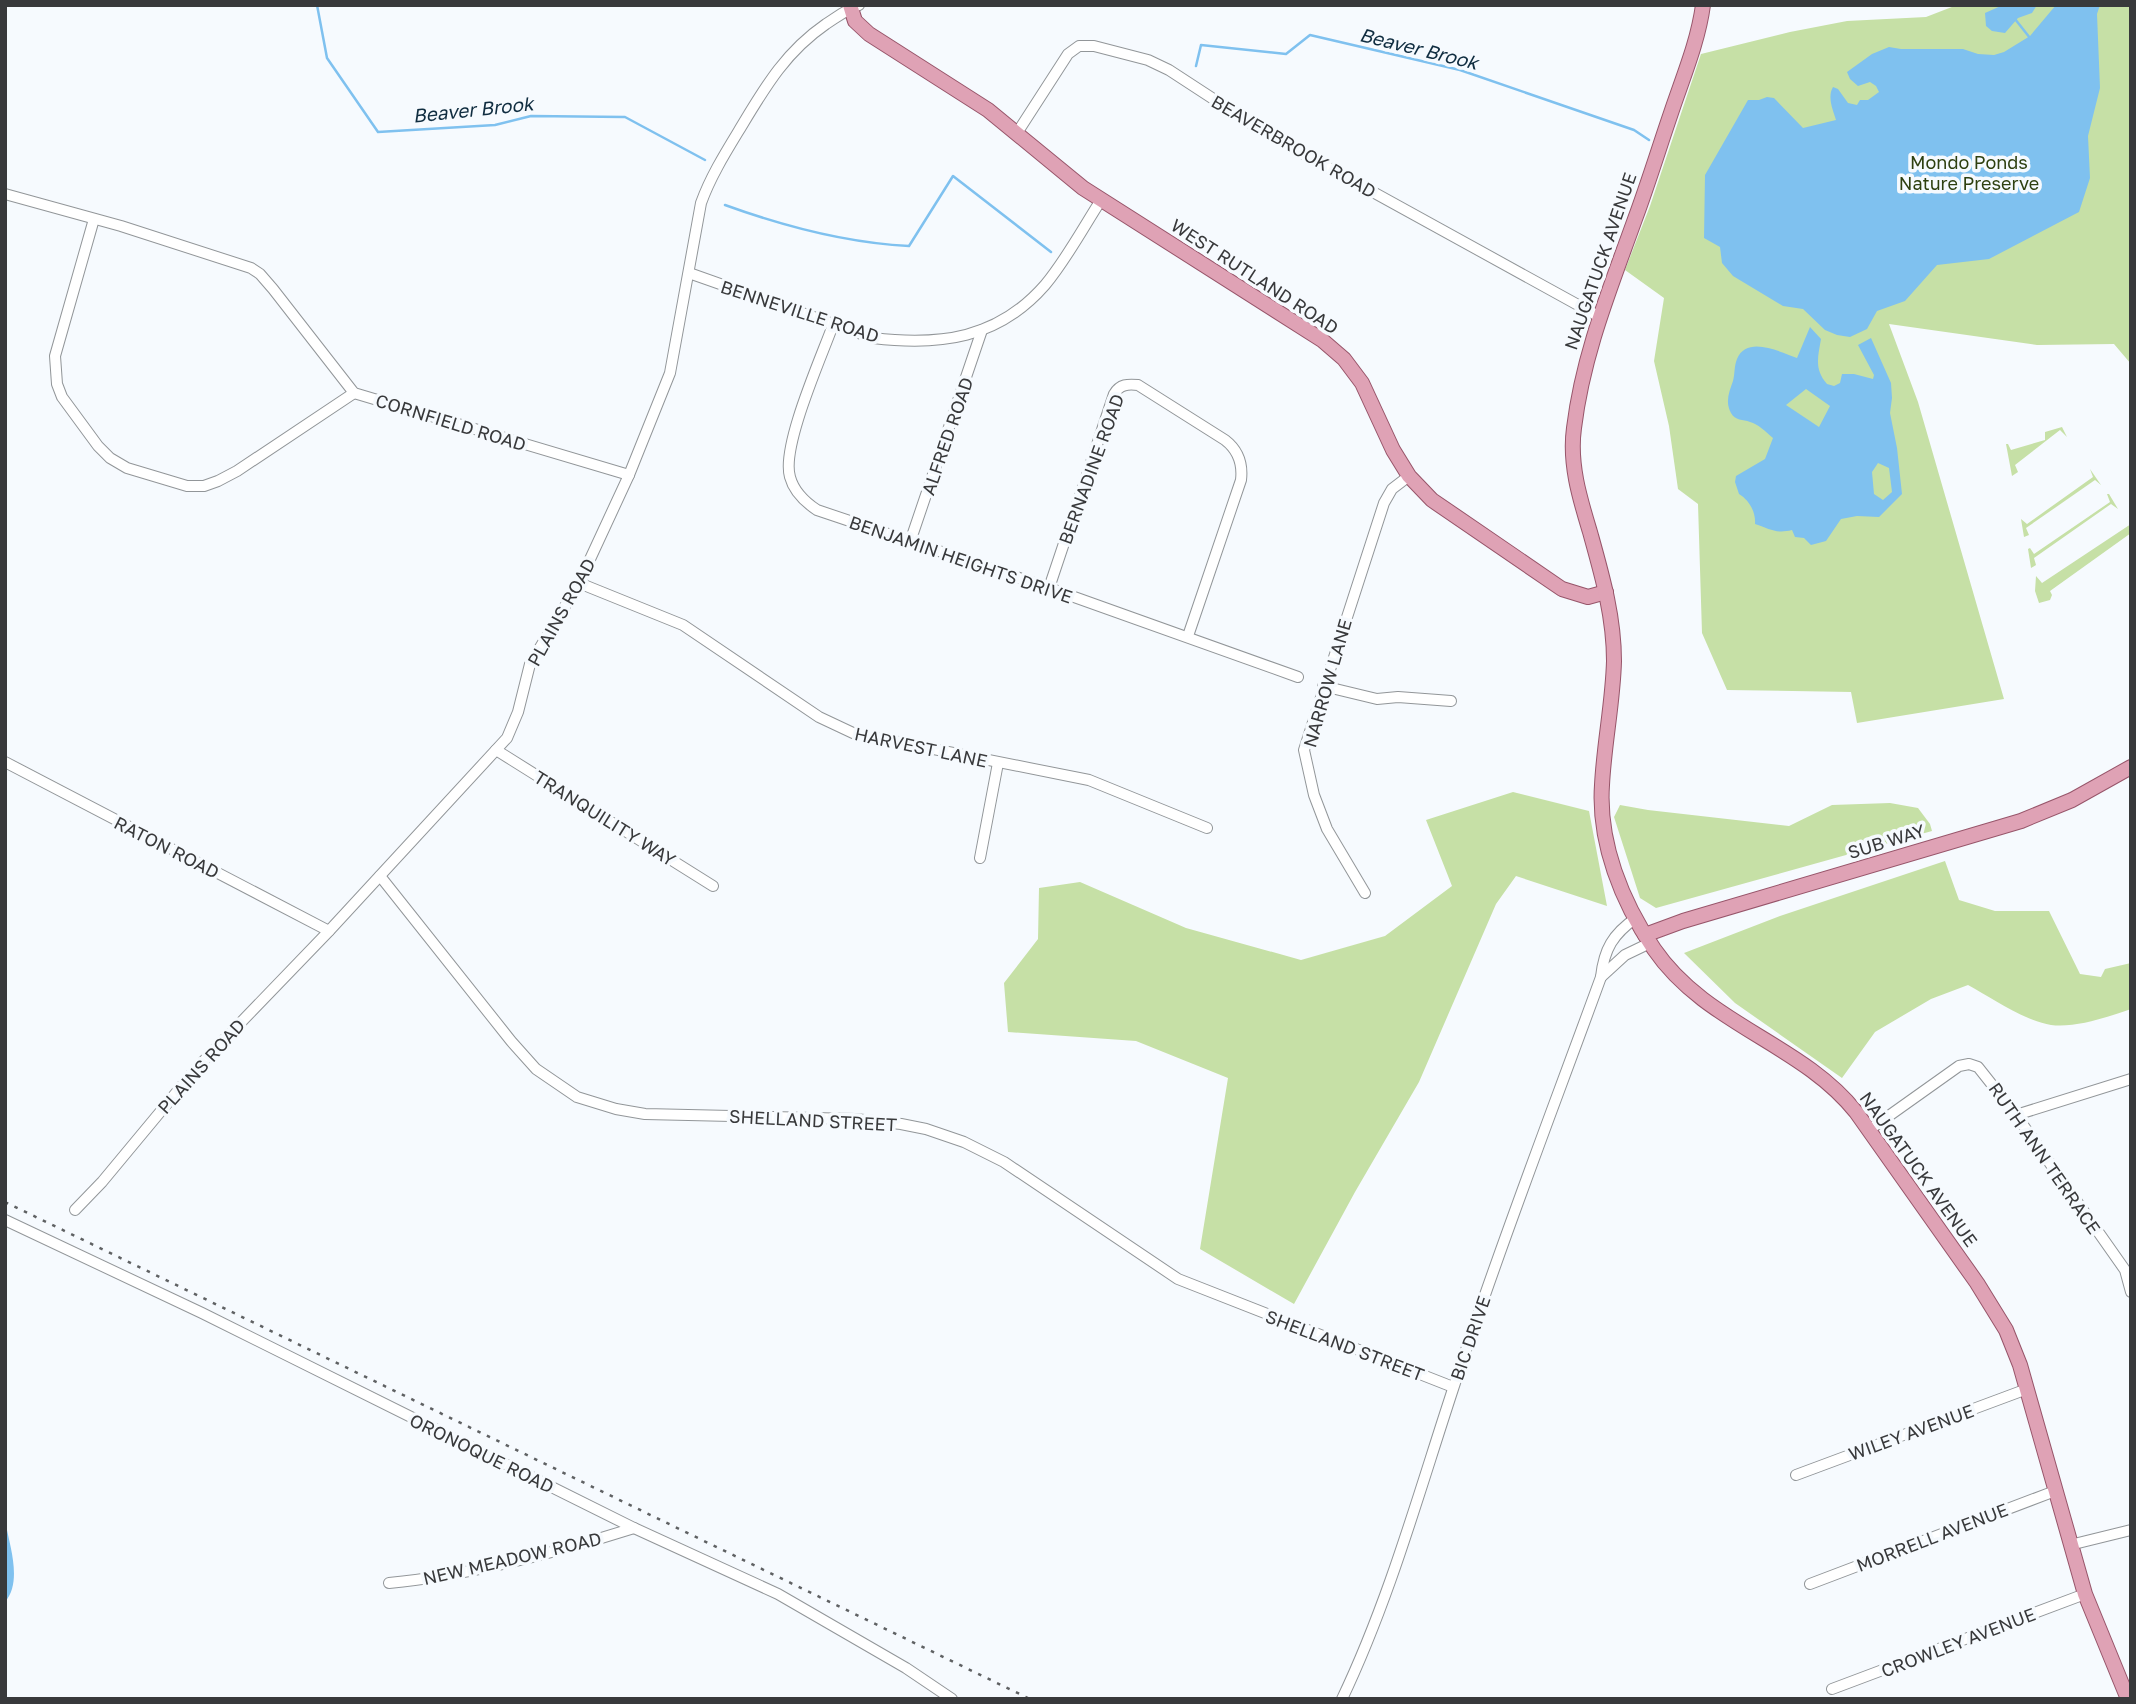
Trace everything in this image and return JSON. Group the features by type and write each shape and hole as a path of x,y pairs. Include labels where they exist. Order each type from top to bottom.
{"main road":[{"name":"NAUGATUCK AVENUE","path":"1703,5 1689,60 1638,211 1598,316 1580,386 1572,452 1579,494 1612,623 1614,668 1603,769 1602,812 1613,866 1647,939 1680,979 1714,1009 1836,1088 1869,1130 1988,1299 2015,1350 2085,1594 2128,1699"},
{"name":"WEST RUTLAND ROAD","path":"853,6 855,21 869,34 988,110 1101,200 1284,315 1335,351 1366,390 1409,476 1432,500 1554,585 1580,596 1588,597 1606,592"},
{"name":"SUB WAY","path":"1647,939 1683,921 2021,821 2072,800 2131,767"}],"street":[{"name":"PLAINS ROAD","path":"75,1210 102,1182 195,1070 329,931 507,738 514,726 530,664 579,583 629,475 670,373 701,203 707,187 774,73 797,47 853,6"},
{"name":"BEAVERBROOK ROAD","path":"1017,133 1068,54 1079,46 1094,46 1148,60 1169,70 1264,132 1598,316"},
{"name":"CORNFIELD ROAD","path":"5,194 234,261 260,274 354,393 629,475"},
{"name":"BENNEVILLE ROAD","path":"690,273 873,338 933,342 953,339 982,330 1006,318 1045,285 1101,200"},
{"path":"94,219 58,342 55,370 62,397 110,458 127,468 170,482 187,486 204,485 237,471 354,393"},
{"name":"BENJAMIN HEIGHTS DRIVE","path":"833,325 792,437 788,464 790,478 804,501 817,510 1188,636 1298,677"},
{"name":"ALFRED ROAD","path":"910,542 982,330"},
{"name":"BERNADINE ROAD","path":"1049,588 1114,394 1124,385 1138,385 1225,440 1234,448 1240,460 1241,480 1188,636"},
{"name":"NARROW LANE","path":"1364,893 1327,829 1314,795 1304,750 1384,503 1392,489 1409,476"},
{"name":"HARVEST LANE","path":"579,583 683,625 819,717 842,729 865,737 1089,780 1207,828"},
{"path":"1323,686 1377,699 1398,697 1451,701"},
{"name":"TRANQUILITY WAY","path":"496,750 713,886"},
{"name":"RATON ROAD","path":"5,762 329,931"},
{"path":"981,858 998,763"},
{"name":"SHELLAND STREET","path":"380,876 522,1054 555,1084 577,1097 616,1109 645,1114 855,1119 901,1124 945,1135 1004,1162 1178,1279 1453,1388"},
{"name":"BIC DRIVE","path":"1342,1699 1369,1641 1387,1593 1453,1388 1601,977 1603,960 1612,938 1636,918"},
{"name":"BIC DRIVE","path":"1601,977 1647,939"},
{"name":"RUTH ANN TERRACE","path":"1869,1130 1965,1064 1972,1064 1982,1070 2128,1269 2131,1292"},
{"path":"2016,1115 2131,1079"},
{"name":"ORONOQUE ROAD","path":"5,1220 202,1313 634,1528 778,1594 906,1668 952,1699"},
{"name":"WILEY AVENUE","path":"1796,1475 2026,1389"},
{"name":"MORRELL AVENUE","path":"1810,1584 2055,1491"},
{"name":"NEW MEADOW ROAD","path":"389,1583 434,1578 500,1564 583,1544 634,1528"},
{"path":"2070,1545 2131,1530"},
{"name":"CROWLEY AVENUE","path":"1832,1689 2085,1594"}],"green space":[{"name":"Mondo Ponds Nature Preserve","path":"1957,5 2131,5 2131,364 2114,344 2037,345 1889,324 1918,402 2004,699 1857,723 1851,692 1727,690 1702,633 1698,504 1678,489 1669,426 1654,361 1664,298 1625,270 1650,206 1701,54 1847,21 1926,17"},
{"path":"2062,427 2067,437 2060,430 2015,465 2018,472 2012,476 2006,444 2011,450 2045,440 2045,432"},
{"path":"2090,469 2101,485 2095,480 2026,528 2029,535 2024,537 2021,519 2027,524 2093,477"},
{"path":"2107,494 2118,509 2111,504 2034,558 2036,565 2031,568 2028,549 2034,554 2110,502"},
{"path":"2131,524 2131,533 2050,591 2050,600 2039,603 2035,591 2036,576 2042,583"},
{"path":"1513,792 1589,811 1607,906 1516,876 1496,904 1419,1082 1294,1304 1200,1249 1228,1078 1136,1041 1008,1032 1004,983 1038,939 1039,888 1080,882 1186,928 1301,960 1385,936 1452,886 1426,820"},
{"path":"1890,803 1918,808 1932,831 1656,908 1640,898 1614,817 1620,805 1789,826 1832,805"},
{"path":"1945,861 1959,900 1995,911 2049,911 2080,974 2101,977 2105,969 2131,963 2131,1009 2081,1023 2051,1025 2020,1014 1968,985 1931,999 1875,1032 1842,1078 1735,1003 1684,953 1780,916"}],"water":[{"path":"2003,5 2037,5 2032,13 2018,18 2005,33 1992,31 1986,26 1985,13"},
{"path":"2056,5 2100,5 2097,14 2100,88 2088,136 2090,178 2079,212 1989,259 1937,265 1905,301 1877,311 1867,329 1850,337 1825,330 1803,309 1783,306 1733,276 1722,263 1720,247 1704,238 1705,175 1748,100 1774,98 1803,128 1836,120 1831,99 1833,87 1838,89 1848,103 1857,105 1860,100 1868,100 1879,92 1870,82 1858,86 1847,72 1872,54 1889,47 1963,49 1994,55 2030,36"},
{"path":"1810,327 1821,339 1819,368 1827,384 1834,386 1840,383 1842,374 1873,379 1874,375 1858,345 1871,338 1891,383 1890,413 1902,494 1879,517 1857,516 1841,519 1826,541 1811,545 1804,538 1795,537 1792,530 1777,531 1755,524 1751,507 1739,494 1736,476 1765,459 1773,438 1756,424 1735,417 1728,405 1736,362 1742,352 1748,348 1764,347 1797,358","holes":["1806,389 1830,406 1819,427 1786,405","1878,463 1889,468 1892,492 1883,500 1874,494 1872,472"]},
{"path":"5,1520 14,1573 13,1584 5,1602"}],"waterway":[{"name":"Beaver Brook","path":"317,5 327,58 378,132 495,125 531,116 625,117 705,160"},
{"name":"Beaver Brook","path":"2015,19 2030,38"},
{"name":"Beaver Brook","path":"1196,66 1201,45 1286,54 1310,35 1460,70 1634,130 1649,140"},
{"name":"Beaver Brook","path":"725,205 816,232 909,246 953,176 1051,252"}],"railway":[{"path":"5,1202 1030,1699"}]}
